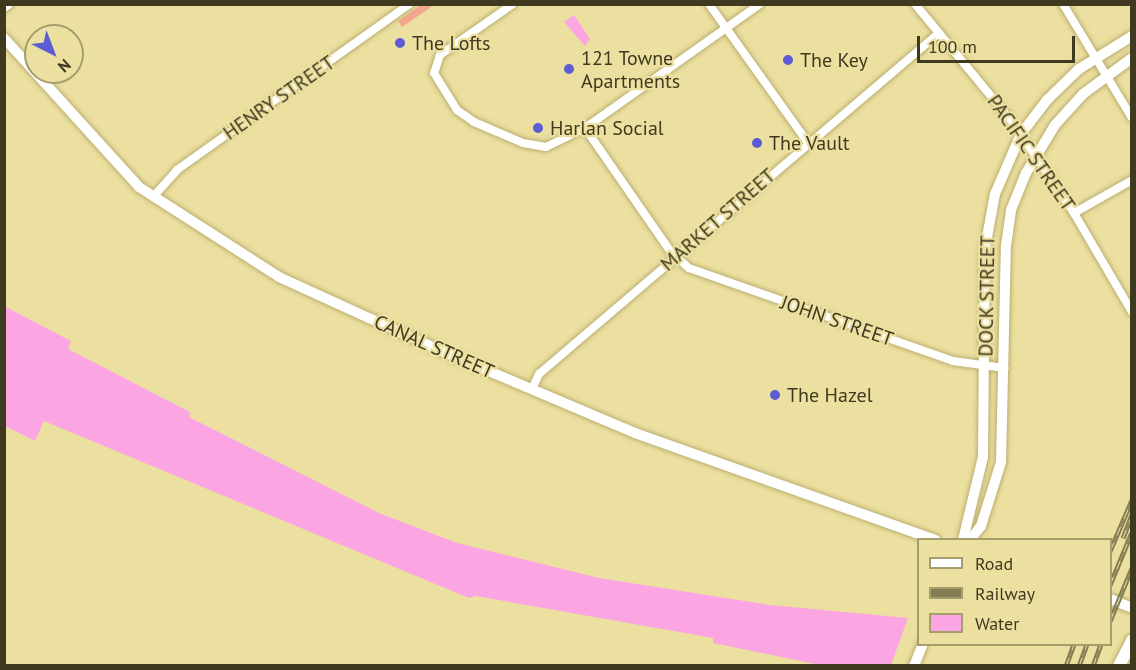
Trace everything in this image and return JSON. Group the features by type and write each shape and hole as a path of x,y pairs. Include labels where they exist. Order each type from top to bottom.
{"main road":[{"path":"1119,666 1131,640"}],"street":[{"name":"HENRY STREET","path":"153,197 177,170 400,8 410,4"},
{"path":"513,4 440,55 435,73 438,82 457,110 474,122 523,143 546,147 585,128 760,4"},
{"path":"709,4 808,143"},
{"name":"PACIFIC STREET","path":"915,4 1021,134 1074,213 1131,312"},
{"path":"1063,4 1131,118"},
{"name":"MARKET STREET","path":"532,389 539,374 939,33"},
{"name":"DOCK STREET","path":"963,538 963,526 981,469 986,367 987,229 995,194 1021,134 1060,86 1096,57 1131,36"},
{"name":"CANAL STREET","path":"4,38 135,182 153,197 279,277 635,433 929,538"},
{"name":"DOCK STREET","path":"972,538 981,526 999,474 1005,368 1008,226 1016,197 1035,156 1065,112 1106,75 1131,58"},
{"path":"585,128 674,257"},
{"path":"1074,213 1131,180"},
{"name":"JOHN STREET","path":"674,257 695,271 953,361 1005,368"},
{"path":"1112,600 1131,608"},
{"path":"914,666 923,646"}],"shaded area":[{"path":"422,4 434,5 402,27 398,21"}],"water":[{"path":"574,15 590,39 585,46 564,22"},
{"path":"4,306 71,341 68,349 190,412 189,417 379,513 457,543 599,578 770,605 908,618 891,665 820,665 713,643 713,638 476,596 469,598 44,421 35,441 5,426"}],"railway":[{"path":"1112,546 1132,500"},
{"path":"1123,538 1132,515"},
{"path":"1112,580 1132,532"},
{"path":"1112,616 1132,568"},
{"path":"1066,666 1073,646"},
{"path":"1079,666 1086,646"},
{"path":"1093,666 1100,646"}],"place":[{"name":"The Lofts","path":"400,43"},
{"name":"The Key","path":"788,60"},
{"name":"121 Towne Apartments","path":"569,69"},
{"name":"Harlan Social","path":"538,128"},
{"name":"The Vault","path":"757,143"},
{"name":"The Hazel","path":"775,395"}]}
